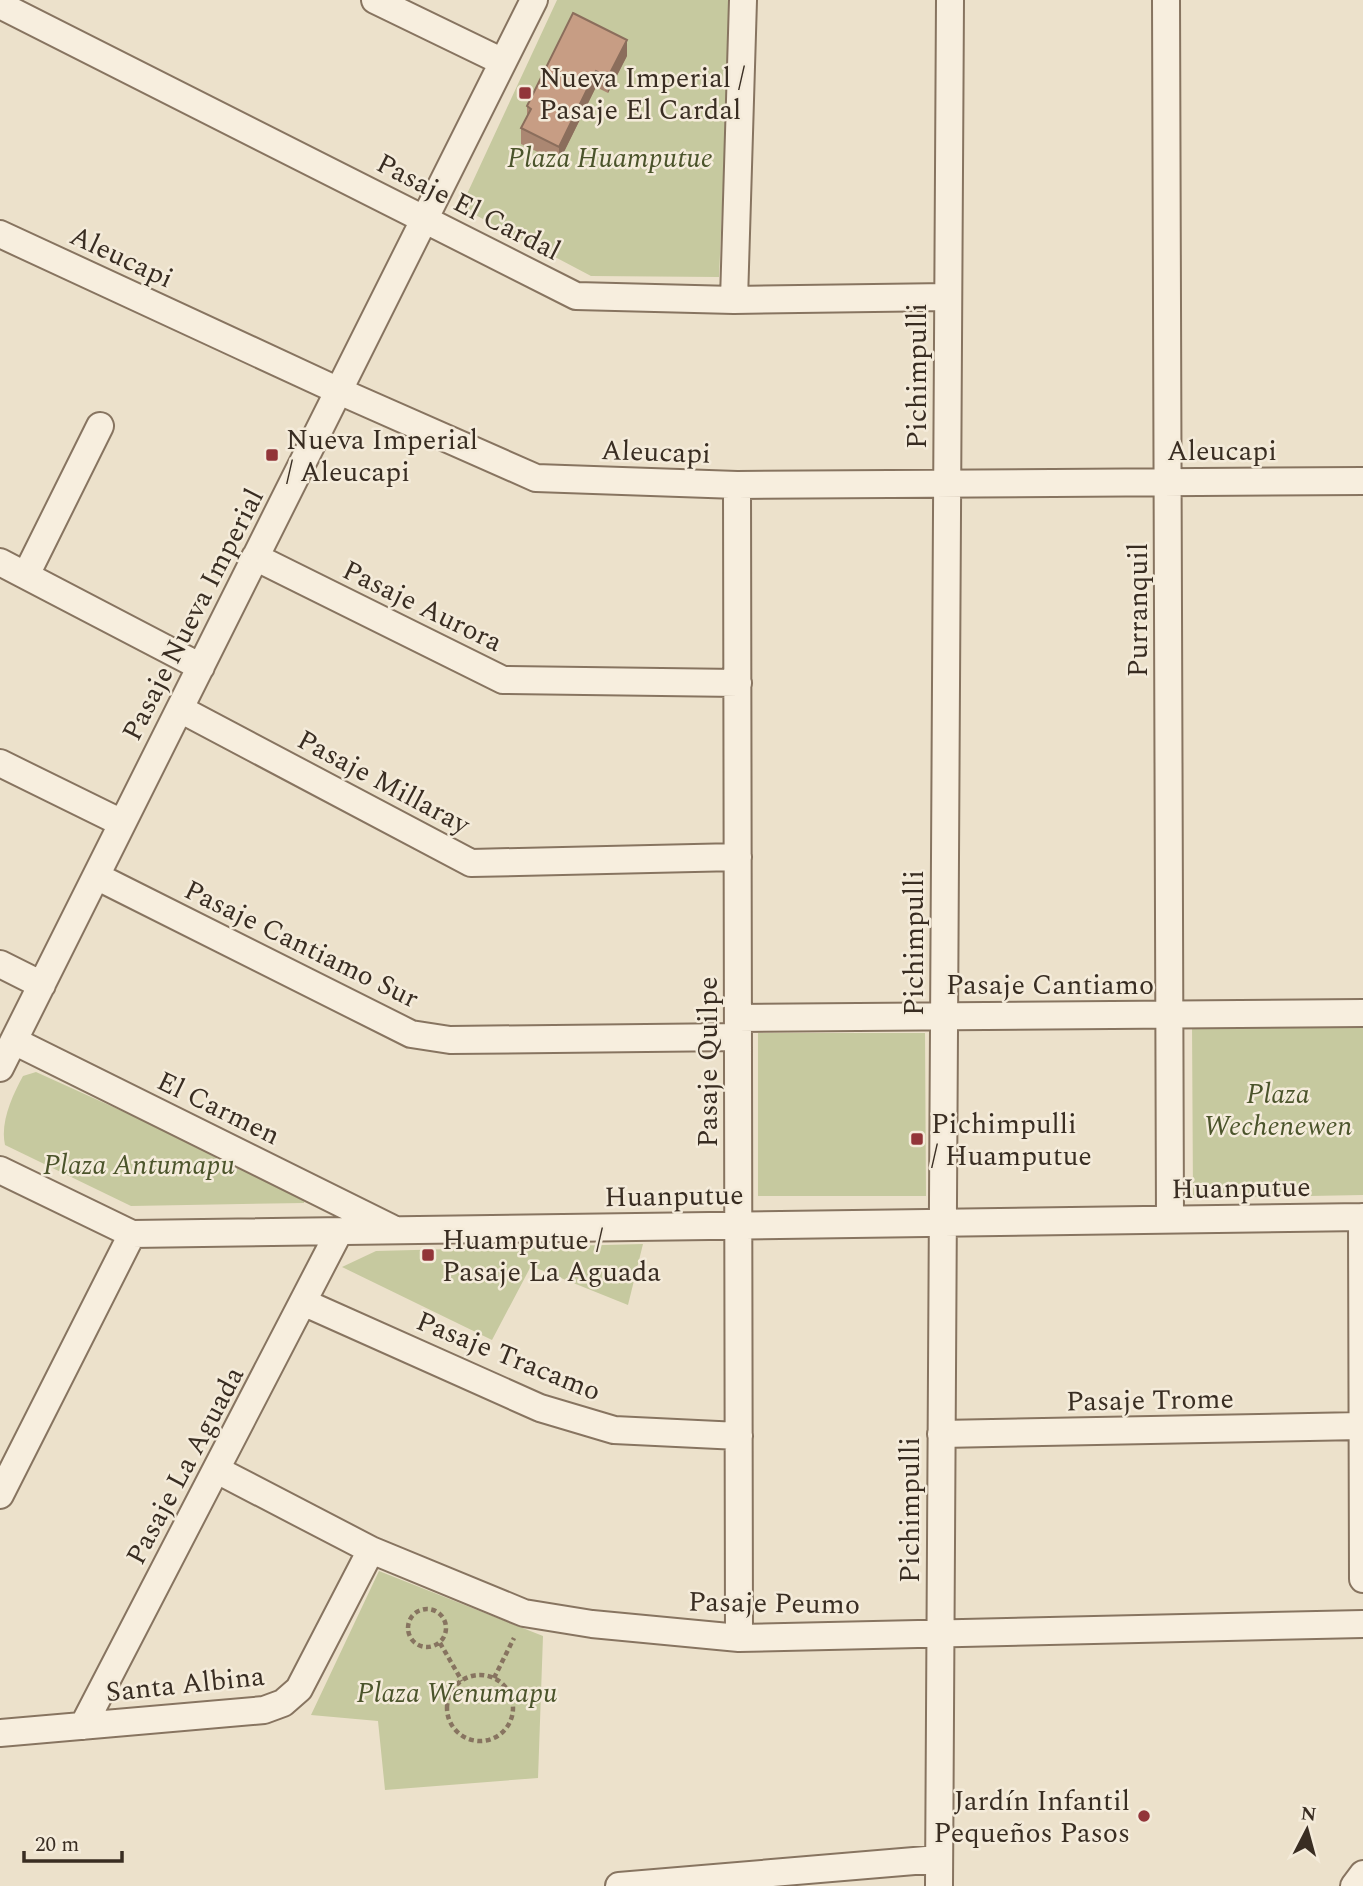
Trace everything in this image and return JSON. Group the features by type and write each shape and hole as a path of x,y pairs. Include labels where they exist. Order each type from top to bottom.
{"street":[{"path":"375,0 503,62"},
{"name":"Pasaje Nueva Imperial","path":"0,1068 534,0"},
{"path":"734,300 743,0"},
{"name":"Pichimpulli","path":"939,1886 950,0"},
{"name":"Purranquil","path":"1166,0 1170,1219"},
{"name":"Pasaje El Cardal","path":"0,5 576,296 734,300 948,297"},
{"name":"Aleucapi","path":"0,234 339,391 536,478 737,485 1363,481"},
{"path":"26,575 100,426"},
{"name":"Pasaje Quilpe","path":"737,485 739,1638"},
{"name":"Pasaje Aurora","path":"256,557 503,680 738,683"},
{"path":"0,562 201,667"},
{"name":"Pasaje Millaray","path":"180,709 471,863 738,857"},
{"path":"0,763 122,824"},
{"name":"Pasaje Cantiamo Sur","path":"96,876 411,1034 450,1040 738,1028"},
{"path":"0,964 42,985"},
{"name":"Pasaje Cantiamo","path":"738,1028 944,1016 1363,1013"},
{"name":"El Carmen","path":"14,1041 396,1230"},
{"name":"Huanputue","path":"0,1170 132,1234 1362,1217"},
{"path":"1362,1217 1363,1579"},
{"name":"Pasaje La Aguada","path":"83,1726 305,1303 339,1232"},
{"path":"0,1495 132,1234"},
{"name":"Pasaje Tracamo","path":"305,1303 540,1408 614,1430 739,1436"},
{"name":"Pasaje Trome","path":"941,1434 1361,1426"},
{"name":"Pasaje Peumo","path":"218,1470 371,1550 524,1613 592,1624 739,1638 1363,1624"},
{"name":"Santa Albina","path":"0,1733 264,1710 283,1703 299,1689 371,1550"},
{"path":"619,1886 693,1883 938,1859"},
{"path":"1354,1886 1363,1874"}],"path":[{"path":"440,1643 422,1647 412,1640 408,1628 412,1616 422,1609 440,1614 446,1625 440,1643 462,1681"},
{"path":"494,1678 524,1613"},
{"path":"478,1675 494,1678 507,1688 512,1697 512,1718 499,1736 479,1741 458,1733 447,1714 451,1692 462,1681 478,1675"}],"green space":[{"name":"Plaza Huamputue","path":"557,0 731,0 719,277 591,276 466,210 467,194"},
{"name":"Plaza Wechenewen","path":"1363,1022 1363,1195 1193,1198 1192,1023"},
{"path":"758,1033 925,1033 926,1196 758,1196"},
{"name":"Plaza Antumapu","path":"36,1072 305,1194 304,1203 131,1206 5,1145 4,1128 15,1092 23,1076"},
{"path":"643,1244 628,1305 531,1266 492,1340 342,1267 376,1251"},
{"name":"Plaza Wenumapu","path":"379,1571 543,1636 538,1778 385,1790 378,1721 311,1715"}],"building":[{"path":"573,13 627,40 608,77 596,71 559,147 521,128 531,109 527,106"}],"place":[{"name":"Nueva Imperial / Pasaje El Cardal","path":"525,93"},
{"name":"Nueva Imperial / Aleucapi","path":"272,455"},
{"name":"Pichimpulli / Huamputue","path":"917,1139"},
{"name":"Huamputue / Pasaje La Aguada","path":"428,1255"},
{"name":"Jardín Infantil Pequeños Pasos","path":"1144,1816"}]}
